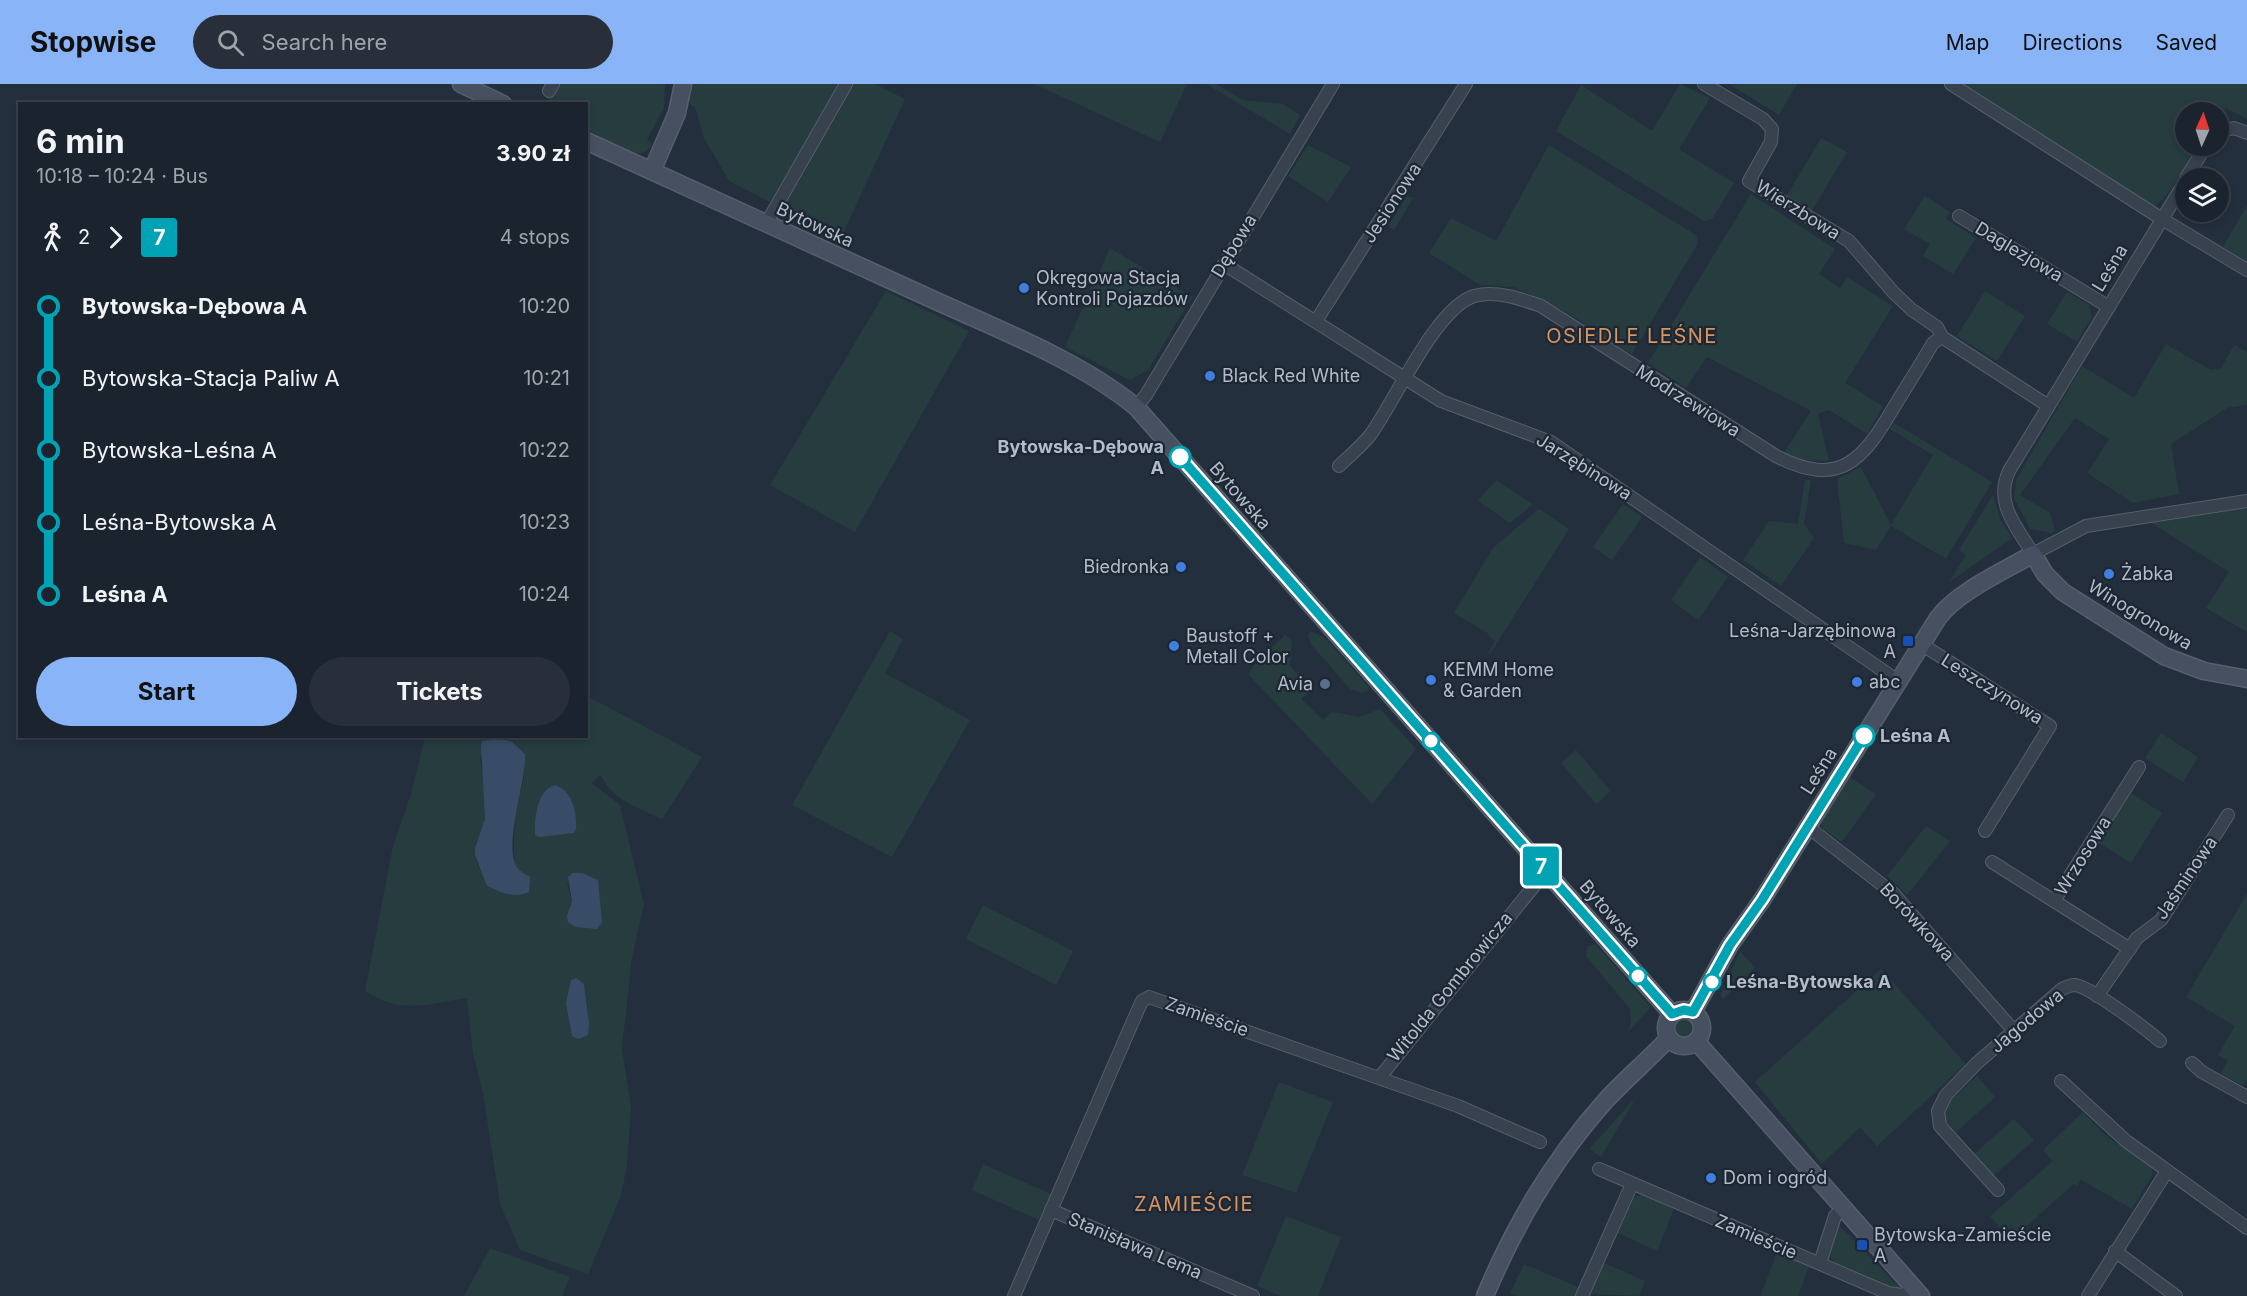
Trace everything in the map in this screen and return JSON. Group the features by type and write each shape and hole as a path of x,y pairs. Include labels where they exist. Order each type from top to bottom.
{"main road":[{"path":"461,84 499,102"},
{"path":"652,171 678,113 683,84"},
{"name":"Bytowska","path":"588,142 1084,372 1105,383 1136,407 1672,1014"},
{"name":"Leśna","path":"1693,1012 1730,945 1762,900 1921,644 1950,605 2033,554"},
{"name":"Winogronowa","path":"2033,554 2044,574 2063,592 2164,656 2204,671 2247,679"},
{"path":"1684,1010 1693,1012 1702,1026 1696,1041 1682,1046 1670,1038 1666,1026 1672,1014 1684,1010"},
{"path":"1485,1296 1514,1232 1563,1153 1608,1099 1670,1038"},
{"path":"1696,1041 1918,1292"}],"street":[{"path":"766,224 846,84"},
{"name":"Dębowa","path":"1136,407 1146,395 1333,84"},
{"name":"Jesionowa","path":"1316,321 1466,84"},
{"name":"Wierzbowa","path":"1704,84 1763,119 1772,129 1771,142 1749,182 1849,242 1900,299 1937,327 1942,337"},
{"path":"1951,84 2162,219 2247,270"},
{"path":"2229,129 2234,128 2247,134"},
{"name":"Leśna","path":"2175,197 2009,471 2002,491 2004,506 2033,554 2086,526 2247,501"},
{"name":"Daglezjowa","path":"1959,216 2109,307"},
{"name":"Jarzębinowa","path":"1224,264 1405,380 1455,408 1551,442 1898,681"},
{"name":"Modrzewiowa","path":"1338,466 1370,435 1450,311 1474,296 1507,295 1542,306 1776,456 1803,468 1825,470 1846,464 1866,450 1933,343 1942,337"},
{"path":"1942,337 2047,405"},
{"name":"Leszczynowa","path":"1921,644 2050,726 1985,831"},
{"name":"Wrzosowa","path":"2130,948 2054,901 2139,767"},
{"name":"Jaśminowa","path":"2097,996 2137,938 2161,920 2228,815"},
{"name":"Borówkowa","path":"1808,827 1894,894 2014,1031"},
{"path":"1992,862 2054,901"},
{"name":"Witolda Gombrowicza","path":"1380,1077 1546,871"},
{"name":"Jagodowa","path":"1998,1190 1940,1126 1938,1111 1946,1095 2014,1031 2062,989 2073,985 2097,996 2160,1041"},
{"name":"Zamieście","path":"1014,1296 1142,1001 1149,997 1380,1077 1458,1106 1540,1142"},
{"path":"2192,1063 2202,1072 2247,1097"},
{"path":"2061,1081 2105,1124 2247,1228"},
{"name":"Zamieście","path":"1599,1169 1893,1295 1918,1292"},
{"path":"2088,1296 2167,1171"},
{"path":"1582,1296 1632,1185"},
{"path":"1820,1263 1835,1216 1843,1208"},
{"name":"Stanisława Lema","path":"1050,1209 1253,1296"},
{"path":"2115,1251 2176,1296"}],"green space":[{"path":"556,84 665,84 664,108 647,139 652,145 646,151 638,154 621,151 588,134 588,102 546,102"},
{"path":"687,84 841,84 770,202 729,181 704,138 695,107 687,102"},
{"path":"850,84 875,84 905,99 841,238 781,207"},
{"path":"1034,84 1187,84 1160,142"},
{"path":"1206,84 1216,84 1243,100 1283,104 1300,115 1290,134"},
{"path":"1680,84 1710,98 1679,149 1734,183 1712,219 1704,221 1556,131 1581,85 1652,131"},
{"path":"1729,84 1797,84 1779,115"},
{"path":"1958,84 2247,84 2247,119 2229,110 2229,102 2175,102 2175,156 2193,156 2185,168 2175,168 2175,183 2166,196 2152,208"},
{"path":"1821,138 1847,152 1811,212 1786,197"},
{"path":"1308,145 1351,167 1328,202 1288,176"},
{"path":"1549,145 1696,235 1698,243 1632,354 1600,338 1582,322 1553,305 1513,287 1480,285 1429,253 1451,218 1496,241"},
{"path":"1751,194 1835,249 1819,274 1840,288 1847,277 1893,306 1845,383 1883,406 1867,434 1829,410 1818,414 1829,461 1799,460 1783,454 1811,411 1707,357 1686,388 1648,363"},
{"path":"1407,196 1413,198 1394,230 1388,226"},
{"path":"1925,196 1950,212 1946,219 1976,238 1953,274 1923,256 1930,244 1904,229"},
{"path":"2247,206 2247,261 2223,247"},
{"path":"1110,248 1192,297 1148,370 1130,380 1065,347"},
{"path":"886,291 969,331 855,532 770,485"},
{"path":"1985,291 2025,316 1997,361 1957,336"},
{"path":"2067,292 2089,305 2092,317 2077,342 2047,324"},
{"path":"2166,344 2211,370 2221,368 2234,345 2247,352 2247,405 2227,408 2171,444 2179,494 2133,503 2087,473 2109,439 2075,418 2020,495 2050,513 2055,531 2052,533 2030,529 2014,498 2016,480 2082,366 2134,398"},
{"path":"1894,423 1992,482 1946,559 1891,526 1876,550 1844,543 1837,479 1861,467 1891,525 1933,455 1890,429"},
{"path":"1496,480 1533,504 1510,523 1478,501"},
{"path":"1805,480 1811,480 1804,524 1814,538 1781,586 1743,560 1769,521 1798,524"},
{"path":"1993,495 2000,519 2012,538 1949,582 1966,555 1959,550"},
{"path":"1623,504 1642,517 1612,560 1593,547"},
{"path":"2247,506 2247,632 2206,608 2229,572 2150,522"},
{"path":"1539,509 1569,529 1490,654 1488,653 1495,641 1488,636 1489,634 1454,613 1493,548"},
{"path":"1700,557 1728,577 1698,620 1671,600"},
{"path":"890,631 903,639 885,673 970,720 892,857 792,805"},
{"path":"1310,631 1324,637 1370,689 1362,693 1350,689 1311,644 1308,636"},
{"path":"1285,635 1292,641 1290,666 1312,689 1301,699 1323,720 1332,712 1360,717 1380,709 1416,749 1372,804 1248,674 1258,660"},
{"path":"588,697 702,757 662,819 619,797 606,784 601,775 592,783 620,805 644,904 632,958 622,1049 631,1107 627,1165 621,1196 588,1274 520,1250 500,1204 483,1093 473,1053 467,998 414,1006 390,1003 365,991 393,846 411,794 425,738 588,738","holes":["480,757 524,777 515,827 514,895 500,890 487,879 475,856 476,845 485,818","597,880 602,922 576,927 569,906 572,901 567,883","584,984 589,1023 572,1036 567,1001 570,996 570,985"]},
{"path":"2161,733 2198,757 2183,782 2145,758"},
{"path":"1576,750 1611,791 1596,804 1561,763"},
{"path":"1848,776 1876,794 1842,842 1823,829 1820,820"},
{"path":"2131,793 2162,813 2131,863 2099,843"},
{"path":"1926,826 1950,841 1907,895 1887,876"},
{"path":"2247,894 2247,1079 2243,1086 2221,1074 2228,1060 2218,1055 2235,1026 2186,997"},
{"path":"983,905 1073,951 1056,985 966,939"},
{"path":"1595,944 1651,1007 1628,1032 1631,1020 1630,1009 1586,956 1587,947"},
{"path":"1740,951 1755,968 1723,999 1720,996"},
{"path":"1881,969 1966,1064 1877,1146 1860,1127 1822,1164 1755,1082"},
{"path":"1684,1019 1690,1022 1693,1028 1690,1034 1684,1037 1678,1034 1675,1028 1678,1022"},
{"path":"1977,1076 1995,1097 1956,1132 1942,1117 1942,1108"},
{"path":"1279,1082 1333,1102 1296,1193 1242,1175"},
{"path":"1637,1096 1601,1157 1589,1149"},
{"path":"2083,1112 2106,1136 2151,1167 2153,1174 2132,1209 2081,1180 2077,1186 2074,1184 2011,1240 1990,1216 2053,1161 2043,1150"},
{"path":"2014,1119 2034,1140 1993,1176 1974,1154"},
{"path":"983,1164 1051,1194 1039,1220 972,1190"},
{"path":"1643,1194 1674,1209 1657,1251 1618,1233 1633,1198"},
{"path":"1286,1216 1341,1237 1318,1296 1281,1296 1257,1286"},
{"path":"1837,1223 1901,1289 1896,1291 1837,1266 1830,1256"},
{"path":"490,1248 570,1277 562,1296 464,1296"},
{"path":"1777,1253 1809,1266 1798,1296 1760,1296"},
{"path":"1591,1257 1645,1281 1639,1296 1592,1294 1591,1296 1517,1296 1510,1293 1524,1264 1578,1287"}],"water":[{"path":"503,739 512,742 525,754 512,843 517,868 530,877 529,892 518,895 507,894 487,886 475,855 475,848 485,819 482,741"},
{"path":"555,785 566,792 572,803 576,816 576,829 574,833 539,837 535,835 535,821 540,799 549,788"},
{"path":"573,873 582,873 598,880 602,922 597,929 576,927 568,922 567,916 572,901 568,877"},
{"path":"576,978 584,984 589,1023 588,1035 578,1039 572,1036 566,1003 571,980"}],"bus line":[{"name":"7","path":"1180,457 1672,1014 1684,1010 1693,1012 1714,978 1730,945 1762,900 1864,736"}],"place":[{"name":"Okręgowa Stacja Kontroli Pojazdów","path":"1024,288"},
{"name":"Black Red White","path":"1210,376"},
{"name":"Bytowska-Dębowa A","path":"1180,457"},
{"name":"Biedronka","path":"1181,567"},
{"name":"Żabka","path":"2109,574"},
{"name":"Leśna-Jarzębinowa A","path":"1908,641"},
{"name":"Baustoff + Metall Color","path":"1174,646"},
{"name":"KEMM Home & Garden","path":"1431,680"},
{"name":"abc","path":"1857,682"},
{"name":"Avia","path":"1325,684"},
{"name":"Leśna A","path":"1864,736"},
{"name":"Leśna-Bytowska A","path":"1712,982"},
{"name":"Dom i ogród","path":"1711,1178"},
{"name":"Bytowska-Zamieście A","path":"1862,1245"}],"district":[{"name":"OSIEDLE LEŚNE","path":"1632,336"},
{"name":"ZAMIEŚCIE","path":"1194,1204"}]}
